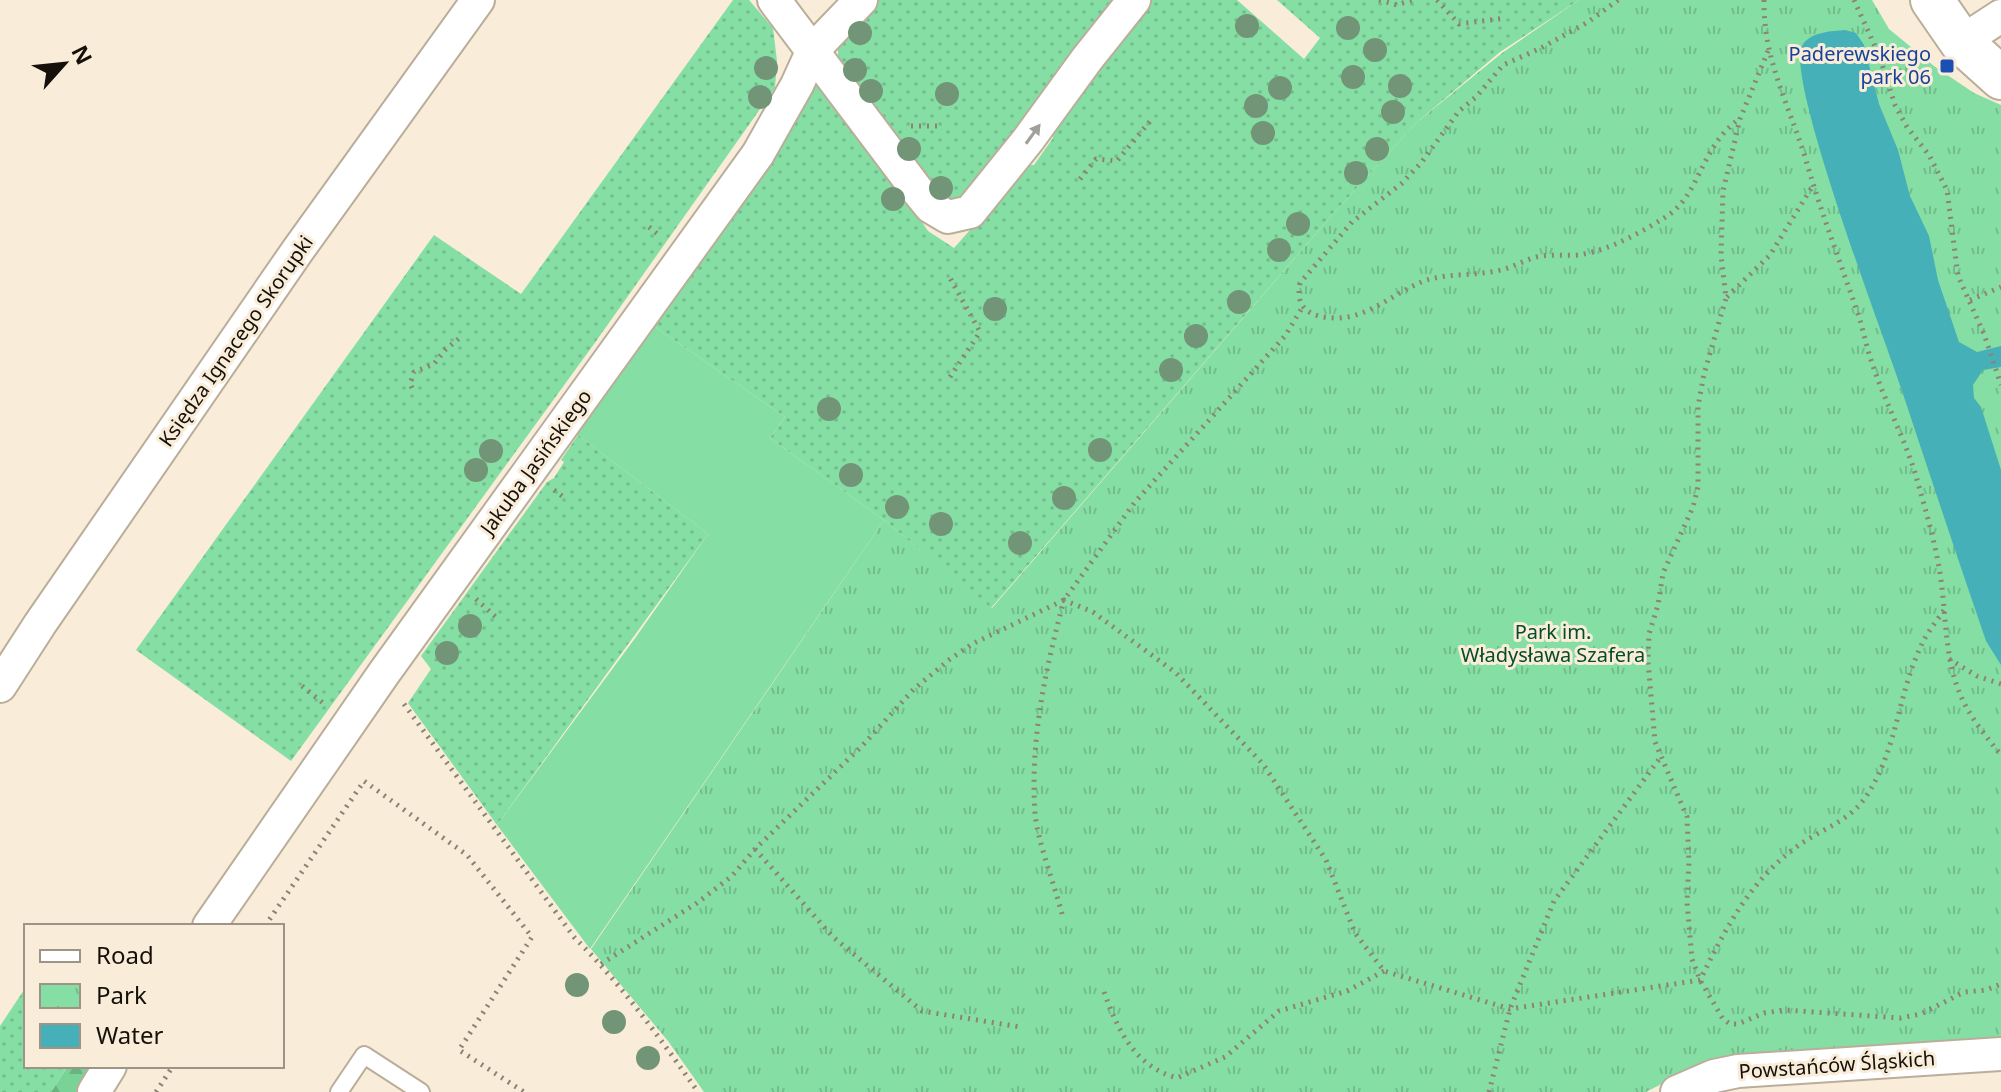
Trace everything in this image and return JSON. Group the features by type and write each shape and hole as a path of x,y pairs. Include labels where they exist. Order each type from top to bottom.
{"street":[{"name":"Księdza Ignacego Skorupki","path":"0,686 289,263 478,0"},
{"path":"774,0 931,207 948,217 970,212 1134,0"},
{"name":"Jakuba Jasińskiego","path":"210,924 384,673 758,154 813,50 861,0"},
{"path":"1932,0 1961,42 2001,78"},
{"path":"1961,42 2001,16"},
{"name":"Powstańców Śląskich","path":"1677,1092 1714,1076 1738,1071 2001,1054"},
{"path":"94,1092 109,1068"}],"lane":[{"path":"339,1092 364,1055 421,1092"}],"path":[{"path":"1379,0 1397,5 1412,0"},
{"path":"1437,0 1459,24 1506,18"},
{"path":"1618,0 1588,22 1503,65 1493,74 1476,97 1459,111 1421,163 1401,184 1352,222 1300,283 1297,296 1302,308 1335,318 1354,315 1428,280 1456,274 1495,272 1535,257 1579,255 1601,248 1646,228 1680,207 1707,154 1728,128 1740,119"},
{"path":"1764,0 1768,51 1805,157 1812,187 1828,221 1832,245 1858,313 1871,362 1915,475 1938,564 1949,659 1960,694 2001,755"},
{"path":"1854,0 1879,55 1895,105 1907,127 1929,155 1947,190 1958,276 2001,385"},
{"path":"1768,51 1740,119 1721,213 1721,255 1726,298 1698,406 1698,487 1693,507 1663,573 1649,634 1648,661 1655,742 1687,817 1688,941 1700,980 1723,1019 1730,1024 1785,1010 1900,1018 1921,1014 1964,992 1986,990 2001,984"},
{"path":"1080,179 1096,159 1117,161 1151,120"},
{"path":"1726,298 1770,255 1812,187"},
{"path":"950,278 979,330 950,377"},
{"path":"1970,300 2001,287"},
{"path":"1062,914 1035,816 1035,734 1049,656 1064,600 1135,502 1285,336 1302,308"},
{"path":"412,388 410,384 414,372 434,364 462,336"},
{"path":"601,964 697,903 732,876 755,849 926,679 972,644 1064,600 1093,612 1176,673 1263,764 1326,860 1355,933 1384,971 1510,1009 1700,980"},
{"path":"1700,980 1737,909 1769,869 1795,848 1838,824 1857,809 1869,793 1891,744 1921,644 1944,610"},
{"path":"1949,659 1977,676 2001,684"},
{"path":"384,673 406,708 574,937 601,964 698,1092"},
{"path":"1489,1092 1510,1009 1554,901 1660,758"},
{"path":"266,924 364,781 467,855 532,937 459,1050 524,1092"},
{"path":"755,849 833,937 922,1011 1020,1027"},
{"path":"1104,992 1113,1016 1135,1055 1177,1078 1225,1057 1279,1011 1347,991 1384,971"},
{"path":"156,1092 172,1068"}],"green space":[{"path":"733,0 749,0 773,28 777,61 775,88 594,344 291,761 136,650 434,235 521,294"},
{"path":"871,0 1119,0 971,186 959,197 948,199 933,193 886,123 838,63 838,35"},
{"path":"1146,0 1237,0 1304,59 1320,38 1277,0 1579,0 1500,52 1416,123 1333,214 991,608 884,520 770,438 785,417 647,321 817,83 866,140 928,231 954,248 1028,165 1034,165 1053,138 1054,125"},
{"name":"Park im. Władysława Szafera","path":"1579,0 1872,0 1889,29 1934,66 1974,93 2001,105 2001,1042 1671,1079 1646,1092 704,1092 668,1041 591,949 884,520 992,608 1333,214 1416,123 1502,53"},
{"path":"647,321 785,417 770,438 884,520 590,949 497,825 708,534 570,429"},
{"path":"578,435 708,534 497,825 408,703 431,669 421,656 547,482 554,478 564,462 561,460"},
{"path":"24,990 24,1068 67,1068 51,1092 0,1092 0,1026"},
{"path":"67,1068 94,1068 80,1092 51,1092"}],"water":[{"path":"1845,30 1856,33 1864,45 1879,104 1898,150 1910,196 1929,236 1938,280 1959,342 1977,352 2001,346 2001,367 1983,370 1973,385 1974,398 1981,407 2001,470 2001,665 1986,641 1839,211 1808,106 1801,68 1802,46 1815,35"}],"place":[{"name":"Paderewskiego park 06","path":"1947,66"}]}
